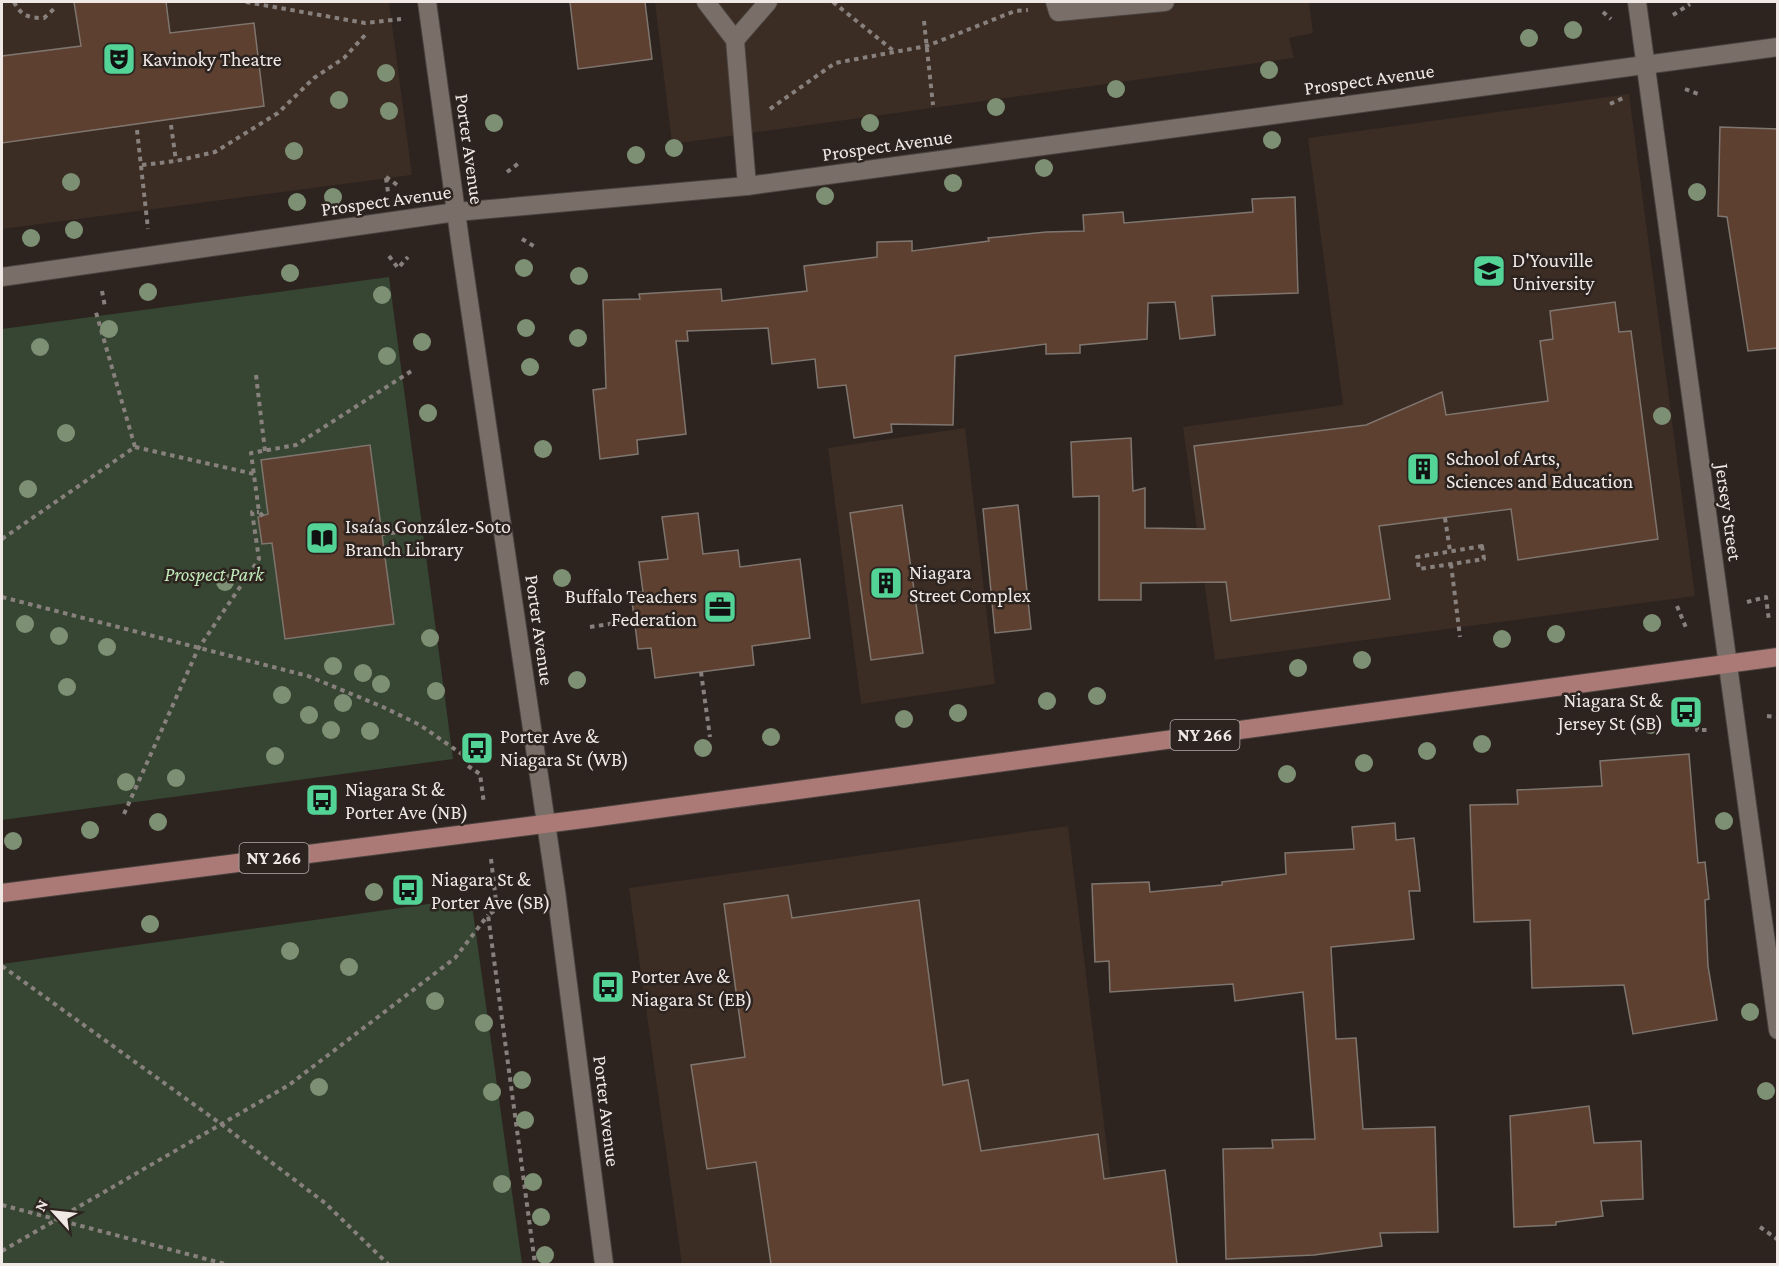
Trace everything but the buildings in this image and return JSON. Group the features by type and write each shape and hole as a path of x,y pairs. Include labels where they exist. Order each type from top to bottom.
{"main road":[{"name":"NY 266","path":"2,893 546,824 1778,657"}],"street":[{"name":"Porter Avenue","path":"427,2 546,824 604,1264"},
{"path":"706,2 735,40 747,186"},
{"path":"735,40 768,2"},
{"path":"1056,2 1058,12 1162,2"},
{"name":"Jersey Street","path":"1637,2 1778,1030"},
{"name":"Prospect Avenue","path":"2,277 456,212 747,186 1778,47"}],"path":[{"path":"14,2 22,14 32,18 44,18 54,9"},
{"path":"246,2 365,24 386,21"},
{"path":"833,2 895,52"},
{"path":"1673,15 1690,4"},
{"path":"769,109 835,63 927,46 1015,11"},
{"path":"924,21 933,105"},
{"path":"142,165 176,161 215,152 278,112 314,78 344,58 366,34"},
{"path":"1685,89 1698,94"},
{"path":"1611,104 1625,97"},
{"path":"171,124 176,161"},
{"path":"137,130 148,226"},
{"path":"507,172 519,163"},
{"path":"388,192 386,177 400,188"},
{"path":"522,238 537,248"},
{"path":"390,256 398,268 408,257"},
{"path":"102,294 105,307"},
{"path":"95,309 135,447"},
{"path":"263,516 259,512 251,453 296,446 413,370"},
{"path":"256,375 265,450"},
{"path":"2,539 135,447 254,474"},
{"path":"124,814 198,649 259,559 252,512 259,512"},
{"path":"1445,518 1450,551"},
{"path":"382,534 457,525"},
{"path":"1482,546 1484,559 1419,569 1417,557 1450,551 1482,546"},
{"path":"1451,564 1460,637"},
{"path":"2,597 308,676 420,725 466,757"},
{"path":"1745,603 1766,597 1769,621"},
{"path":"1687,630 1677,606 1689,608"},
{"path":"590,627 635,620"},
{"path":"701,672 710,737"},
{"path":"1698,708 1698,730"},
{"path":"1767,716 1778,717"},
{"path":"468,766 480,774"},
{"path":"2,1251 289,1085 455,958 488,915 498,909"},
{"path":"488,915 535,1264"},
{"path":"2,966 325,1203 388,1264"},
{"path":"2,1205 225,1264"},
{"path":"1760,1227 1777,1239"}],"shaded area":[{"path":"2,2 389,2 412,175 2,229"},
{"path":"655,2 1309,2 1313,33 1289,38 1294,58 672,144"},
{"name":"D'Youville University","path":"1629,94 1695,596 1215,660 1183,427 1343,405 1308,138"},
{"path":"965,428 995,684 861,704 828,448"},
{"path":"1068,826 1121,1264 682,1264 629,888"}],"green space":[{"name":"Prospect Park","path":"389,277 453,759 2,820 2,329"},
{"path":"471,898 522,1264 2,1264 2,964"}],"place":[{"name":"Kavinoky Theatre","path":"119,59"},
{"name":"D'Youville University","path":"1489,271"},
{"name":"School of Arts, Sciences and Education","path":"1423,469"},
{"name":"Isaías González-Soto Branch Library","path":"322,538"},
{"name":"Niagara Street Complex","path":"886,583"},
{"name":"Buffalo Teachers Federation","path":"720,607"},
{"name":"Niagara St & Jersey St (SB)","path":"1686,712"},
{"name":"Porter Ave & Niagara St (WB)","path":"477,748"},
{"name":"Niagara St & Porter Ave (NB)","path":"322,800"},
{"name":"Niagara St & Porter Ave (SB)","path":"408,890"},
{"name":"Porter Ave & Niagara St (EB)","path":"608,987"}]}
